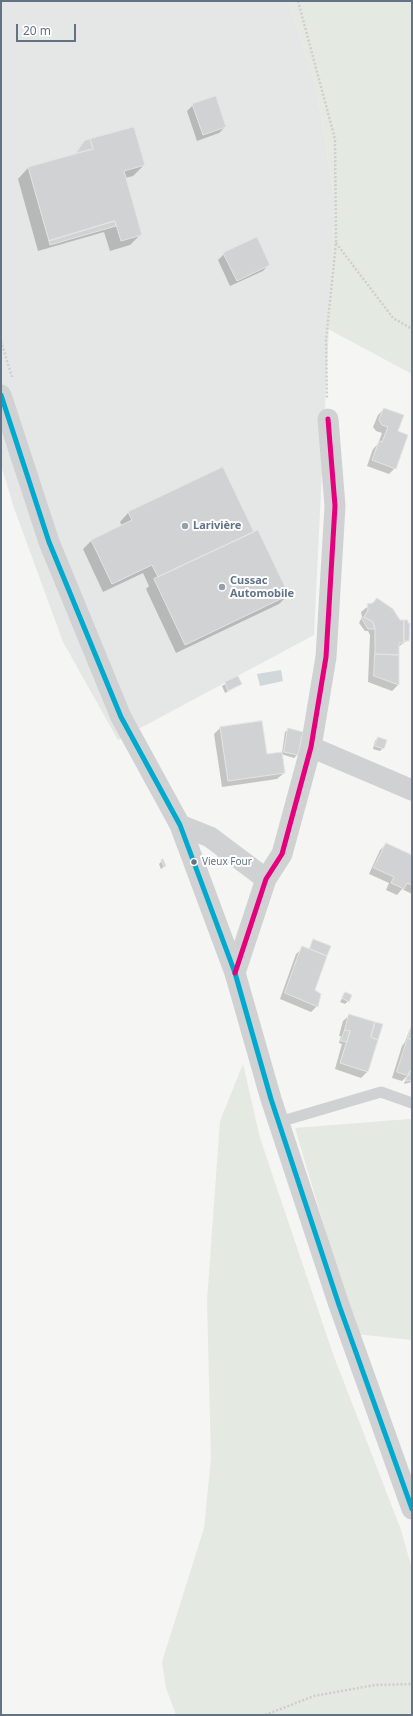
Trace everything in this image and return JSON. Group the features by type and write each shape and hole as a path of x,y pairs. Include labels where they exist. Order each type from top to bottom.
{"street":[{"path":"1,395 49,542 121,717 180,824 235,973 279,1122 339,1305 412,1509"},
{"path":"235,973 266,879 282,854 311,747 326,656 335,506 328,419"},
{"path":"311,747 412,790"},
{"path":"180,824 210,837 266,879"}],"lane":[{"path":"279,1122 381,1092 412,1103"}],"path":[{"path":"298,1 335,139 336,243 326,340 328,419"},
{"path":"336,243 393,318 412,329"},
{"path":"265,1715 314,1696 375,1685 412,1684"}],"shaded area":[{"path":"1,1 288,1 317,89 335,203 314,635 118,740 63,642 14,508 1,465"},
{"path":"288,1 412,1 412,374 328,329 335,203 317,89"},
{"path":"281,670 283,681 260,686 257,674"},
{"path":"243,1064 260,1138 333,1354 401,1530 412,1569 412,1715 176,1715 166,1688 162,1662 204,1528 211,1459 207,1301 220,1121"},
{"path":"409,1119 412,1120 412,1340 356,1334 295,1128"}],"building":[{"path":"216,96 226,127 203,135 192,104"},
{"path":"134,127 145,165 124,171 142,235 121,241 115,221 49,241 28,167 93,149 90,139"},
{"path":"90,139 93,149 76,153 84,141"},
{"path":"115,221 116,226 50,245 49,241"},
{"path":"257,237 270,265 237,281 223,253"},
{"path":"384,408 404,415 398,431 408,435 396,469 372,460 379,441 382,442 388,427 382,425 379,420"},
{"name":"Larivière","path":"223,467 254,532 158,577 152,565 112,584 91,540 132,520 128,512"},
{"name":"Cussac Automobile","path":"258,530 289,595 185,645 154,579"},
{"path":"377,598 393,609 400,620 404,620 404,643 399,643 399,655 375,654 375,629 373,622 364,617 368,610 367,604 373,603"},
{"path":"364,617 373,622 375,629 368,629 362,619"},
{"path":"404,620 408,620 408,623 410,623 409,641 404,641"},
{"path":"375,654 399,655 399,685 374,676"},
{"path":"238,676 242,684 228,691 225,682"},
{"path":"262,721 267,754 282,752 285,773 228,781 220,727"},
{"path":"288,728 303,732 298,755 284,752"},
{"path":"378,737 387,740 384,749 375,746"},
{"path":"386,843 412,855 412,885 407,883 404,889 391,883 394,877 374,868"},
{"path":"221,853 224,861 220,863 217,855"},
{"path":"163,859 166,866 164,867 161,860"},
{"path":"313,939 331,946 327,956 310,949"},
{"path":"302,946 327,956 315,990 321,994 318,1007 285,993"},
{"path":"345,992 352,995 349,1002 342,998"},
{"path":"349,1014 375,1022 371,1037 378,1040 368,1072 340,1063 350,1031 345,1030"},
{"path":"375,1022 383,1024 378,1040 371,1037"},
{"path":"412,1027 412,1040 408,1038"},
{"path":"345,1030 350,1031 347,1042 341,1041"},
{"path":"408,1038 412,1040 412,1072 410,1071 409,1076 397,1072"},
{"path":"410,1071 412,1072 412,1081 406,1081"}],"transit line":[{"path":"1,395 49,542 121,717 180,825 235,973 271,1099 339,1305 412,1509"},
{"path":"235,973 266,879 282,854 311,747 326,657 335,506 328,419"}],"place":[{"name":"Larivière","path":"185,526"},
{"name":"Cussac Automobile","path":"222,587"},
{"name":"Vieux Four","path":"194,862"}]}
